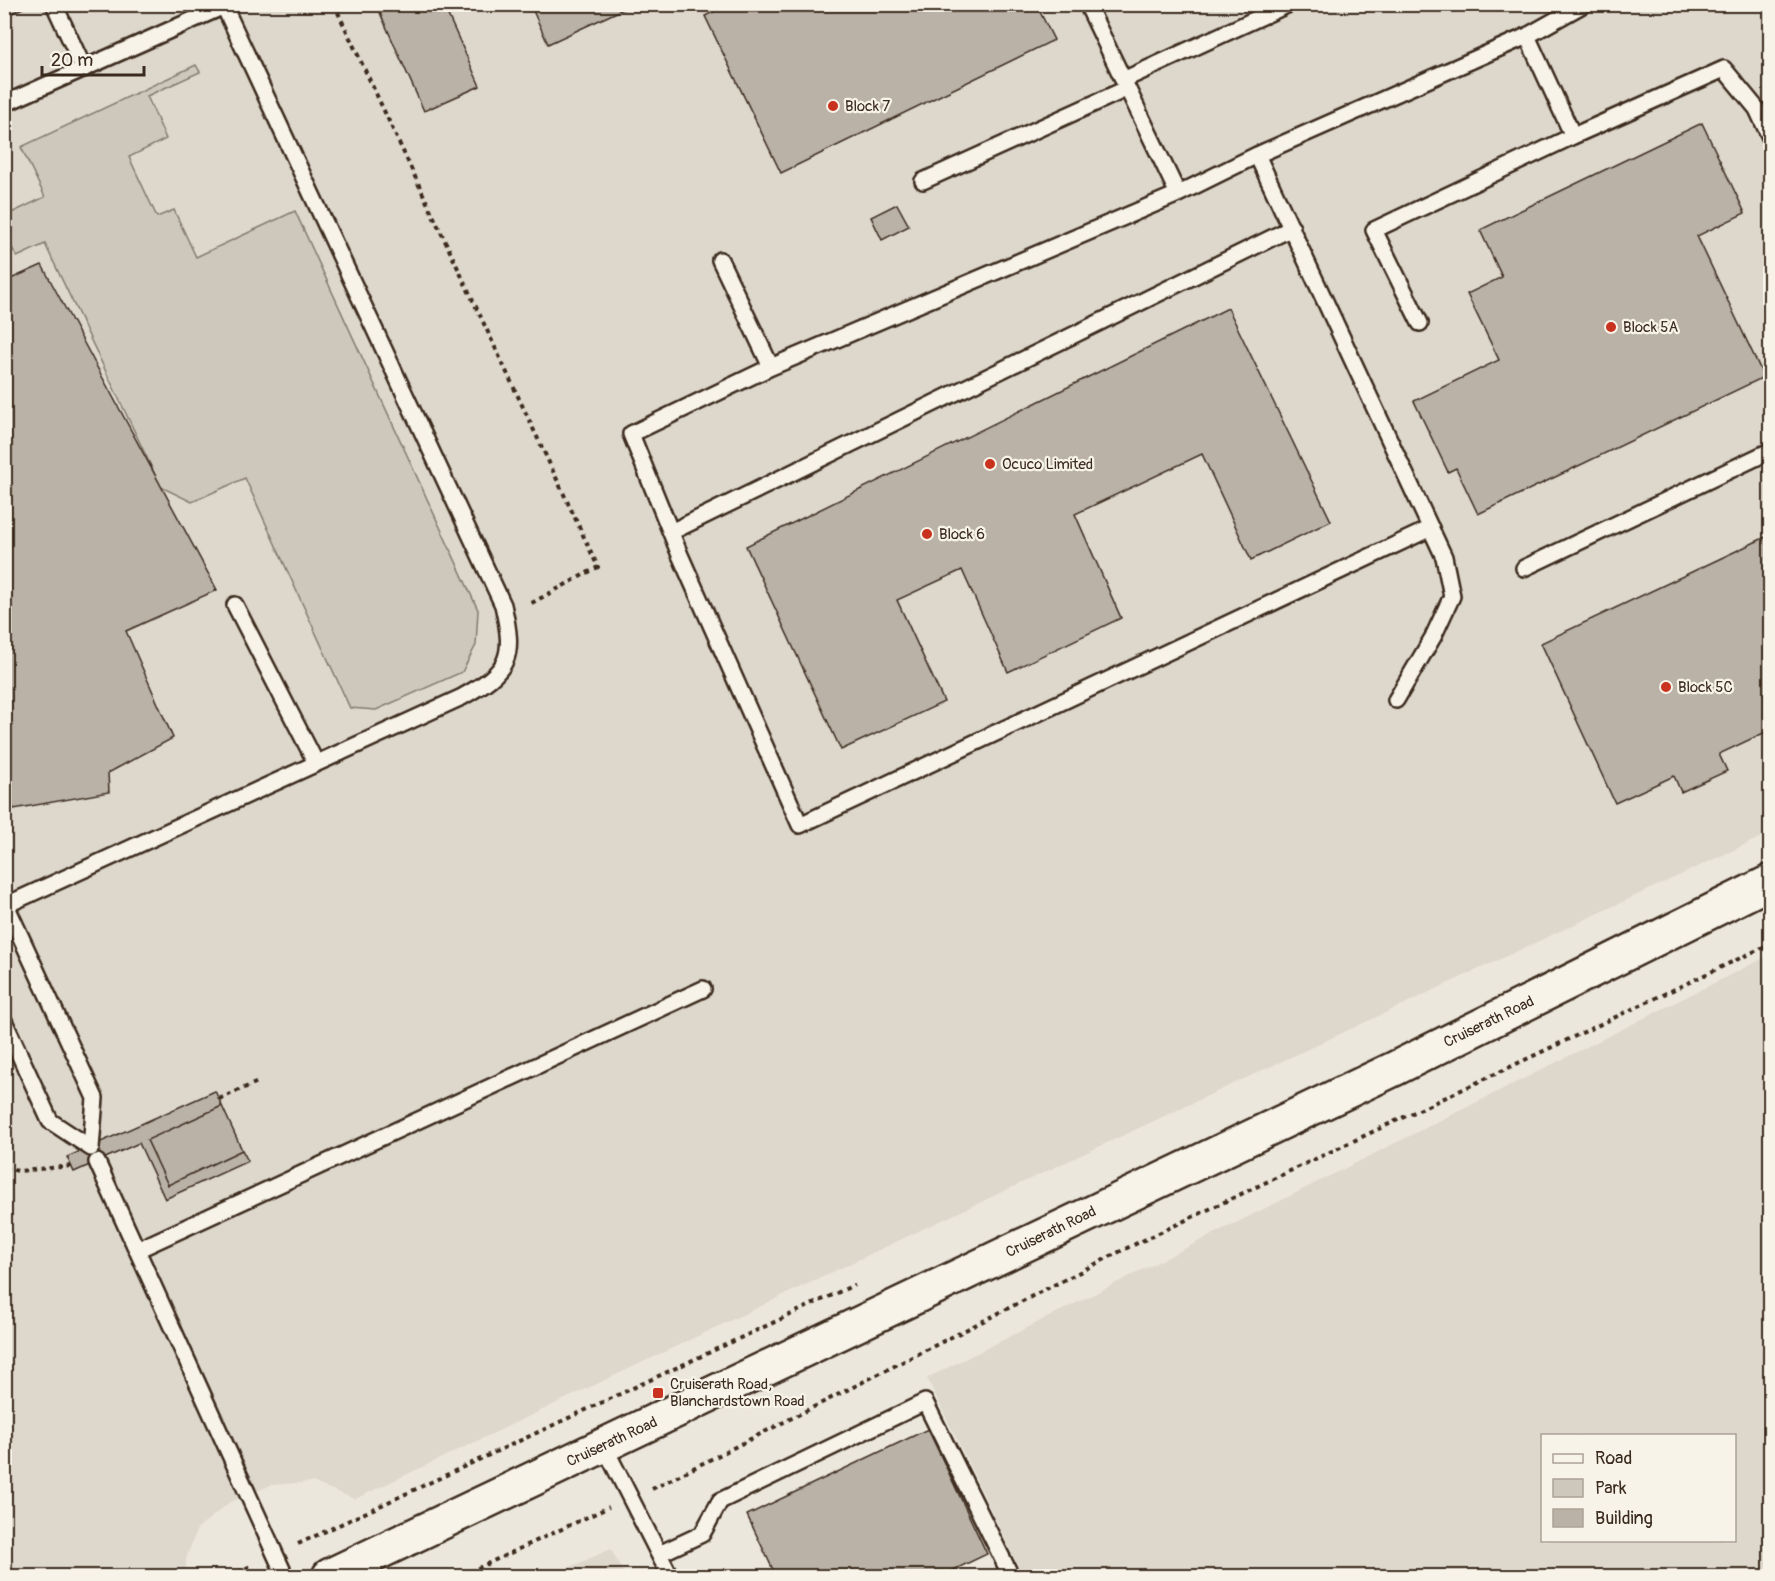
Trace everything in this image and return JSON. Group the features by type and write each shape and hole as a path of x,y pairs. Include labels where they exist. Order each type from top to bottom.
{"main road":[{"name":"Cruiserath Road","path":"329,1576 1396,1068 1770,882"}],"lane":[{"path":"54,4 84,69"},
{"path":"1087,4 1178,194"},
{"path":"923,181 1289,4"},
{"path":"1431,528 800,825 671,532 631,434 771,368 1178,194 1257,155 1527,36 1584,4"},
{"path":"4,104 224,5 498,594 510,637 505,665 483,685 5,905 94,1098 91,1148 50,1120 4,1021"},
{"path":"1527,36 1573,136"},
{"path":"1420,323 1374,230 1573,136 1724,69 1757,109 1770,137"},
{"path":"1257,155 1444,557 1452,596 1432,638 1396,700"},
{"path":"671,532 1292,228"},
{"path":"720,260 771,368"},
{"path":"1524,568 1770,451"},
{"path":"235,605 316,763"},
{"path":"137,1250 703,989"},
{"path":"97,1162 285,1576"},
{"path":"659,1554 702,1534 720,1501 925,1402 1011,1576"},
{"path":"604,1446 670,1576"}],"path":[{"path":"334,4 598,567 505,617"},
{"path":"461,1576 677,1478 1127,1248 1770,944"},
{"path":"219,1099 260,1081"},
{"path":"4,1168 18,1171 72,1166"},
{"path":"229,1576 857,1284"}],"shaded area":[{"path":"5,5 1770,5 1770,833 923,1229 355,1499 312,1482 271,1485 230,1502 197,1529 186,1559 186,1576 5,1576"},
{"path":"1770,955 1770,1576 1023,1576 927,1378"},
{"path":"611,1549 625,1576 550,1576"}],"green space":[{"path":"196,65 200,72 147,96 166,139 129,157 157,217 174,210 196,257 295,211 478,610 476,645 462,672 376,710 350,708 245,478 192,502 161,487 45,244 17,257 10,244 5,247 5,216 45,197 21,147"}],"building":[{"path":"4,4 31,4 4,17"},
{"path":"376,4 443,4 480,86 424,111"},
{"path":"530,4 634,4 548,44"},
{"name":"Block 7","path":"729,4 1036,4 1054,40 781,173 705,16"},
{"name":"Block 5A","path":"1702,123 1745,213 1697,236 1764,377 1478,514 1456,468 1448,472 1414,401 1499,360 1467,294 1502,277 1480,230"},
{"path":"897,204 909,226 882,240 871,217"},
{"path":"42,265 217,590 126,631 173,738 108,773 109,792 14,809 4,786 4,282"},
{"name":"Block 6","path":"1228,308 1331,521 1251,560 1202,454 1075,514 1121,618 1008,672 962,570 897,600 944,702 841,750 746,546"},
{"name":"Block 5C","path":"1770,535 1770,730 1719,754 1727,771 1681,792 1674,776 1615,803 1541,643"},
{"path":"215,1091 222,1106 147,1140 168,1185 242,1150 248,1161 165,1199 139,1143 74,1172 67,1157"},
{"path":"222,1106 242,1150 168,1185 147,1140"},
{"path":"928,1429 987,1554 941,1576 776,1576 747,1515"}],"place":[{"name":"Block 7","path":"833,106"},
{"name":"Block 5A","path":"1611,327"},
{"name":"Ocuco Limited","path":"990,464"},
{"name":"Block 6","path":"927,534"},
{"name":"Block 5C","path":"1666,687"},
{"name":"Cruiserath Road, Blanchardstown Road","path":"658,1393"}]}
